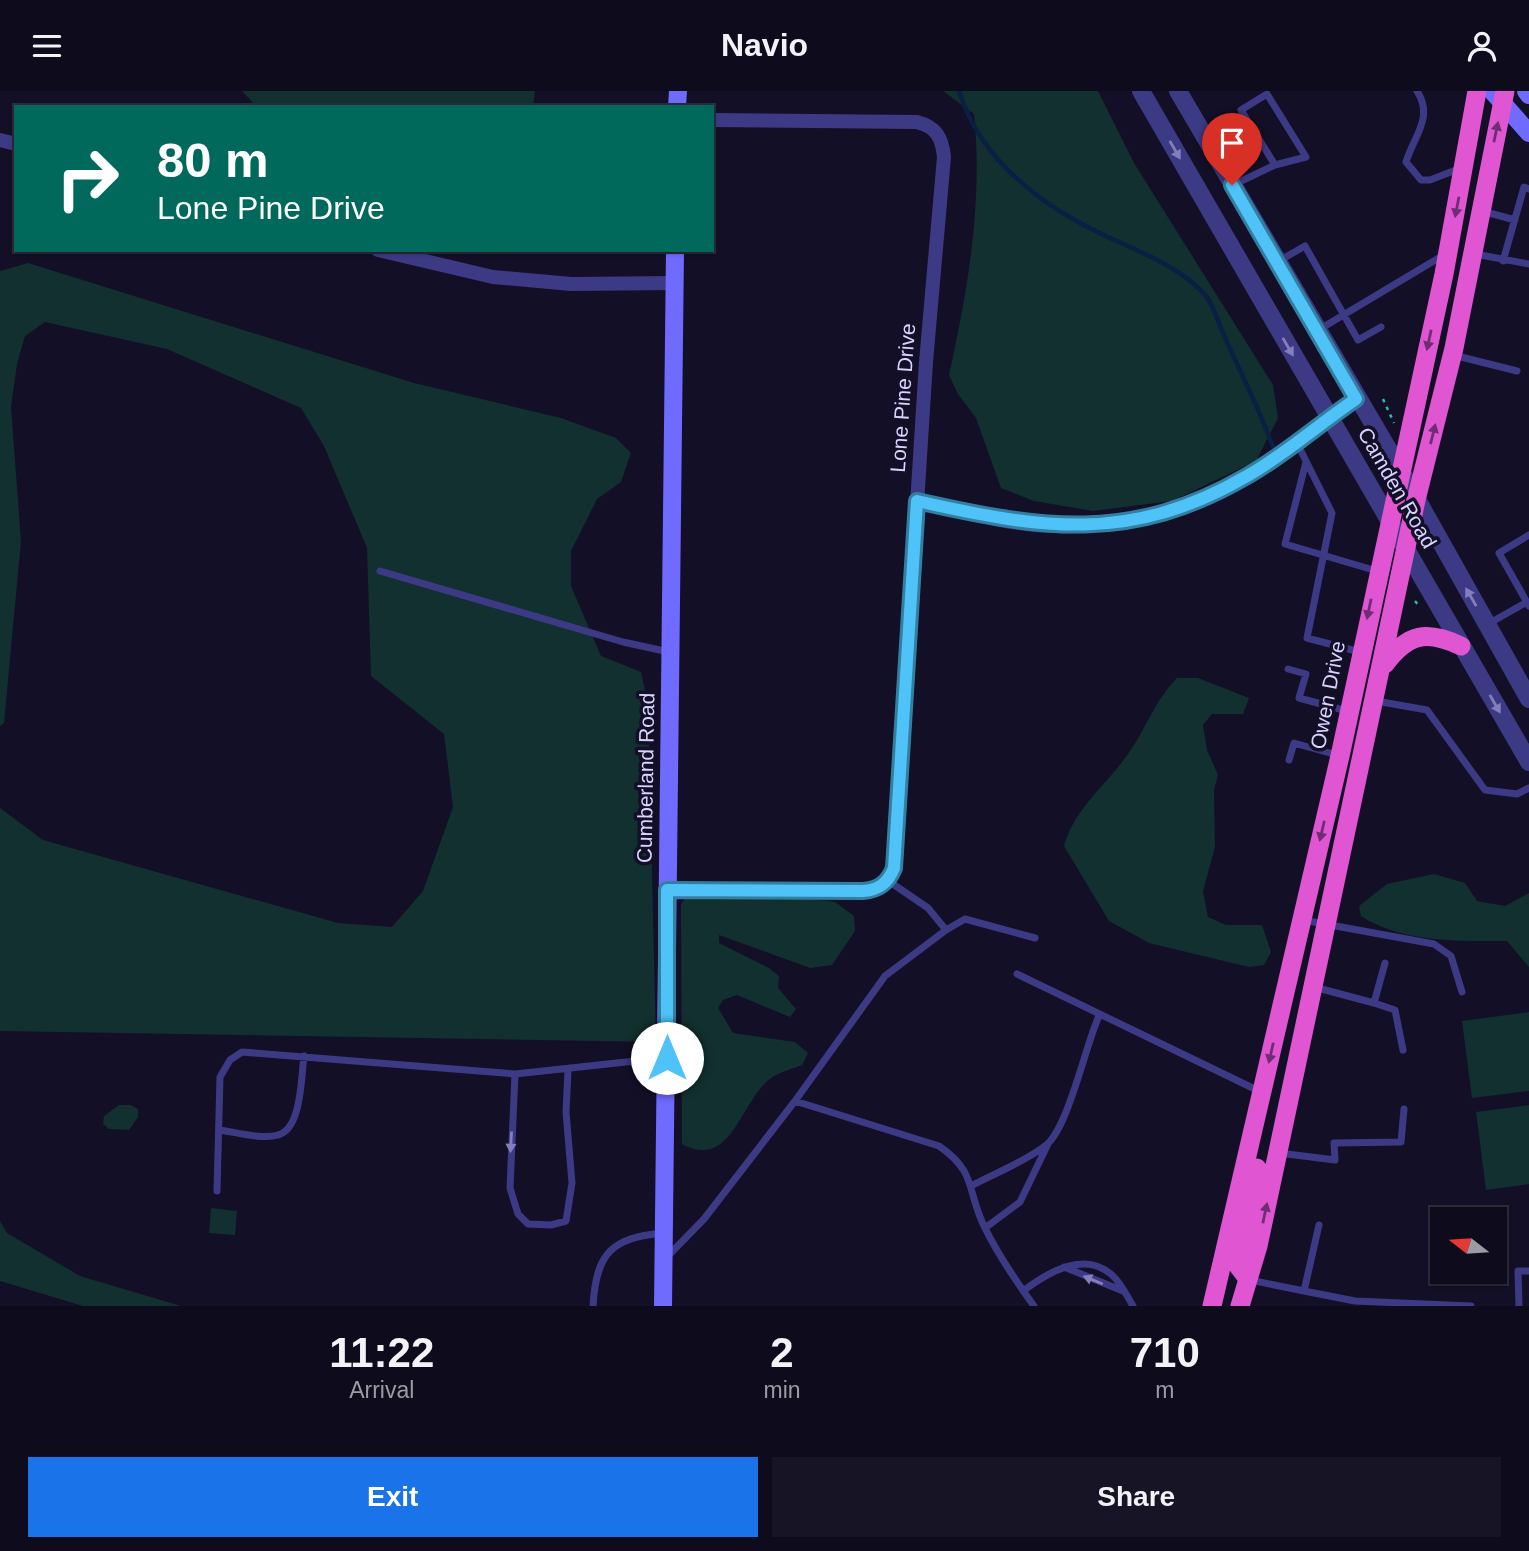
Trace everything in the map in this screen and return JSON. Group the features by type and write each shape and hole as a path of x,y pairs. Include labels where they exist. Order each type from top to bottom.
{"highway":[{"name":"Owen Drive","path":"1212,1306 1340,756 1347,711 1448,253 1477,91"},
{"path":"1240,1306 1278,1152 1376,701 1416,500 1452,355 1500,94"},
{"path":"1383,667 1401,643 1420,636 1443,637 1461,646"},
{"path":"1248,1279 1236,1263 1270,1105 1262,1092"},
{"path":"1219,1274 1231,1293 1228,1306"}],"main road":[{"path":"1500,94 1529,133"},
{"name":"Cumberland Road","path":"663,1306 675,252"}],"street":[{"name":"Camden Road","path":"1141,91 1529,762"},
{"name":"Camden Road","path":"1178,91 1356,399 1401,471 1529,699"},
{"name":"Lone Pine Drive","path":"714,120 916,122 929,125 939,135 944,157 917,501 894,868 887,880"},
{"path":"387,252 493,277 571,284 674,283"},
{"path":"917,501 1043,525 1119,522 1185,506 1221,491 1296,443 1356,399"},
{"path":"667,890 863,891 873,890 887,880"}],"lane":[{"path":"1417,91 1423,100 1425,113 1406,162 1411,172 1421,180 1430,180 1465,166"},
{"path":"1232,185 1275,165 1306,157 1267,94 1241,110 1275,165"},
{"path":"1503,261 1524,187 1529,189"},
{"path":"1479,210 1515,220"},
{"path":"1277,262 1305,246 1358,340 1381,327"},
{"path":"1317,331 1448,253"},
{"path":"1471,253 1529,264"},
{"path":"1452,355 1517,371"},
{"path":"1296,443 1332,513 1307,638 1360,652"},
{"path":"1306,461 1285,544 1378,571"},
{"path":"1486,625 1528,604 1499,552 1529,535"},
{"path":"380,571 623,642 671,652"},
{"path":"1288,669 1306,674 1300,698 1347,711"},
{"path":"1376,701 1427,710 1485,790 1517,794 1529,788"},
{"path":"1289,760 1294,743 1340,756"},
{"path":"887,880 928,908 946,930"},
{"path":"664,1260 704,1219 795,1101 885,976 965,919 1035,938"},
{"path":"1302,920 1434,944 1451,956 1462,992"},
{"path":"1374,1003 1385,963"},
{"path":"1017,974 1099,1016 1262,1092"},
{"path":"1313,986 1395,1010 1403,1050"},
{"path":"985,1228 1020,1202 1085,1064 1088,1040 1099,1016"},
{"path":"217,1191 220,1077 230,1060 242,1052 515,1074 667,1058"},
{"path":"219,1130 277,1136 286,1132 297,1112 304,1056"},
{"path":"515,1074 510,1188 512,1202 522,1219 538,1226 563,1222 568,1217 572,1183 566,1112 568,1070"},
{"path":"795,1101 939,1146 957,1159 972,1185 975,1205 985,1228 1034,1306"},
{"path":"1278,1152 1335,1160 1335,1143 1401,1142 1404,1109"},
{"path":"972,1185 1047,1145"},
{"path":"1304,1291 1319,1225"},
{"path":"593,1306 599,1262 618,1243 641,1235 665,1233"},
{"path":"1023,1291 1043,1276 1064,1267 1096,1265 1111,1274 1133,1306"},
{"path":"1064,1267 1124,1291"},
{"path":"1519,1306 1518,1271 1529,1271"},
{"path":"1248,1279 1355,1301 1471,1306"}],"path":[{"path":"1383,399 1394,423"}],"green space":[{"path":"242,91 535,91 533,105 255,105"},
{"path":"943,91 1098,91 1134,163 1273,385 1278,418 1256,461 1172,501 1093,511 1034,501 1001,488 976,418 958,394 949,375 968,278 977,180 974,114"},
{"path":"28,263 414,383 561,418 616,438 631,453 621,482 597,499 571,551 571,586 601,656 641,672 648,704 656,1042 0,1031 0,808 43,840 338,923 392,927 423,891 453,807 444,734 371,676 367,548 324,446 301,408 167,349 45,322 25,336 17,364 11,407 21,541 4,723 0,726 0,271"},
{"path":"1177,678 1198,678 1249,698 1243,714 1212,714 1203,725 1207,750 1218,775 1214,790 1215,847 1203,891 1208,917 1226,925 1262,925 1271,952 1264,965 1249,967 1149,943 1109,921 1064,846 1083,808 1128,754"},
{"path":"1434,874 1465,883 1477,901 1505,906 1529,893 1529,967 1507,941 1413,936 1377,925 1361,916 1359,906 1387,884"},
{"path":"791,896 835,902 854,916 855,931 832,965 810,968 719,935 719,943 769,968 779,976 778,988 796,1009 790,1017 737,995 723,1000 718,1008 733,1033 795,1042 808,1053 802,1065 771,1078 760,1089 724,1141 713,1148 699,1150 682,1144 681,904 686,897"},
{"path":"1529,1012 1529,1091 1472,1098 1462,1021"},
{"path":"119,1105 131,1105 138,1109 138,1117 129,1130 109,1129 103,1124 104,1116"},
{"path":"1529,1105 1529,1184 1486,1190 1476,1112"},
{"path":"211,1208 237,1211 235,1235 209,1233"},
{"path":"0,1221 7,1233 80,1276 181,1306 83,1306 0,1281"}],"waterway":[{"path":"959,91 983,140 1018,180 1039,197 1086,226 1174,269 1206,296 1273,447"}],"route":[{"path":"667,1058 667,890 863,891 873,890 891,877 894,868 917,501 1004,520 1054,526 1100,525 1145,518 1185,506 1250,475 1356,399 1232,185"}]}
